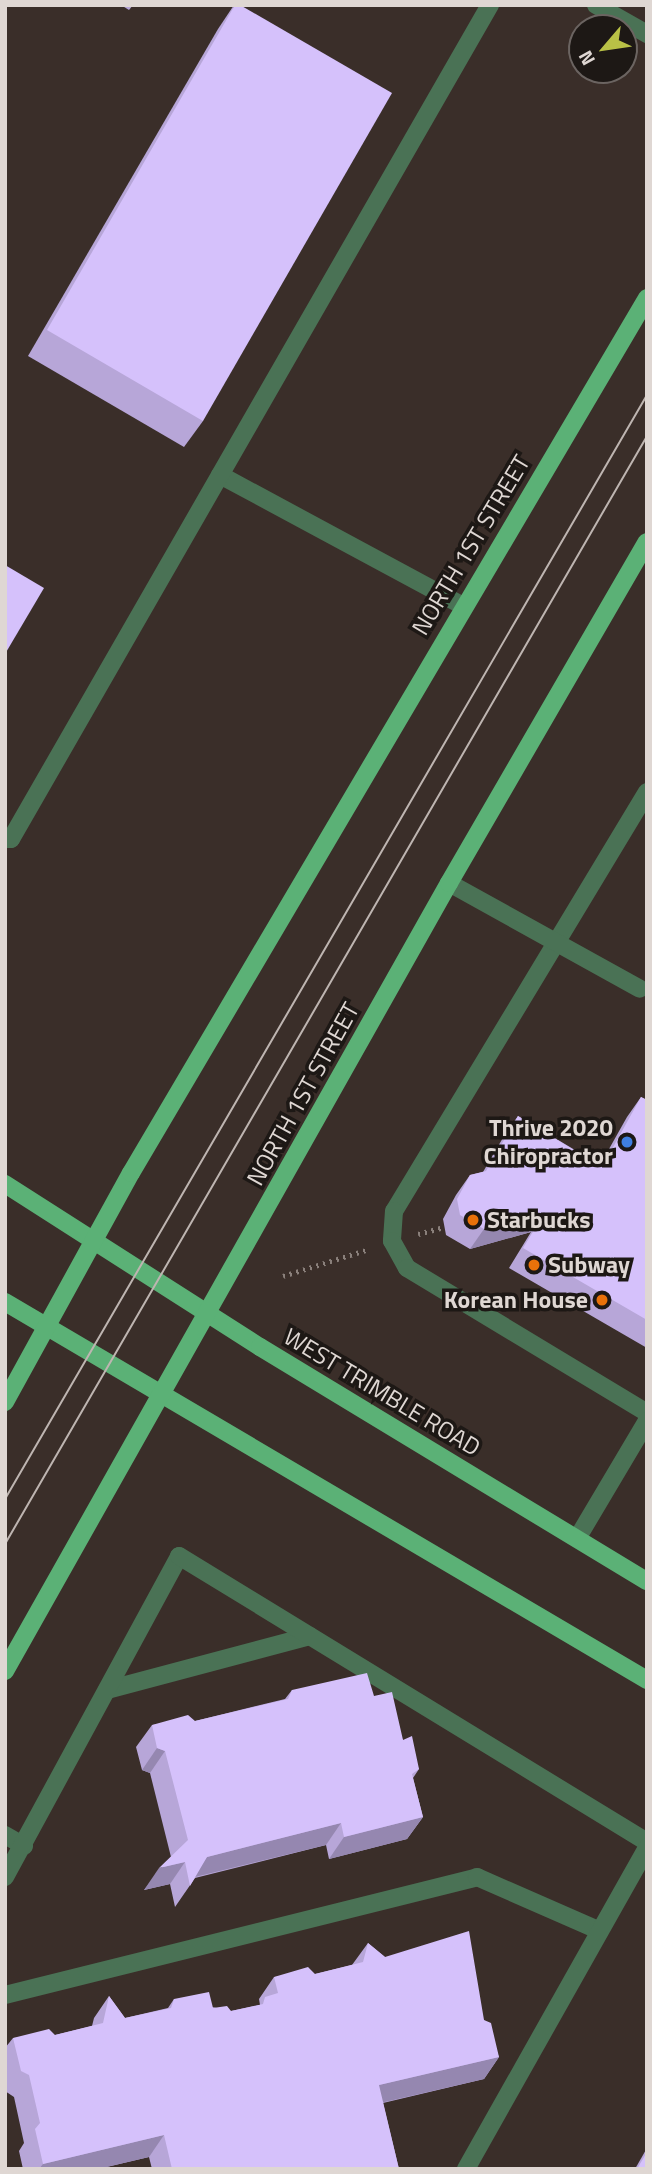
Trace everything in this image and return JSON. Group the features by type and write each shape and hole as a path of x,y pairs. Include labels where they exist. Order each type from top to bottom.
{"main road":[{"name":"NORTH 1ST STREET","path":"5,1402 96,1238 463,606 647,298"},
{"name":"NORTH 1ST STREET","path":"5,1671 164,1395 449,883 647,542"},
{"name":"WEST TRIMBLE ROAD","path":"5,1184 96,1238 209,1314 647,1581"},
{"path":"5,1302 647,1680"}],"lane":[{"path":"7,842 490,5"},
{"path":"596,5 647,34"},
{"path":"220,475 463,606"},
{"path":"647,792 394,1211 392,1241 407,1268 647,1413"},
{"path":"449,883 640,989"},
{"path":"578,1537 647,1421"},
{"path":"5,1877 179,1556 647,1842"},
{"path":"107,1690 310,1636"},
{"path":"5,1835 24,1846"},
{"path":"466,2169 647,1848"},
{"path":"5,1995 477,1877 600,1931"}],"path":[{"path":"283,1276 444,1227"}],"building":[{"path":"235,5 240,5 392,93 203,421 47,330"},
{"path":"5,565 44,588 5,654"},
{"path":"641,1097 647,1100 647,1320 523,1248 545,1212 484,1229 460,1215 457,1199 470,1175 486,1171 518,1116 602,1167"},
{"path":"367,1673 374,1696 392,1692 403,1740 412,1736 419,1769 412,1774 423,1817 344,1837 341,1823 207,1857 190,1886 185,1862 159,1868 188,1840 165,1751 157,1748 152,1725 188,1715 195,1721 288,1699 292,1690"},
{"path":"469,1931 484,2020 491,2023 499,2057 379,2085 399,2169 172,2169 164,2135 43,2164 35,2129 40,2123 29,2075 21,2071 13,2038 49,2029 55,2035 103,2023 109,1996 125,2018 171,2008 174,1999 209,1992 213,2008 227,2006 231,2011 263,2004 265,1997 278,1993 274,1977 308,1967 315,1974 363,1962 368,1943 385,1957"},
{"path":"647,2152 647,2169 637,2169"}],"tram line":[{"path":"5,1499 647,395"},
{"path":"5,1544 647,436"}],"place":[{"name":"Thrive 2020 Chiropractor","path":"627,1142"},
{"name":"Starbucks","path":"473,1220"},
{"name":"Subway","path":"534,1265"},
{"name":"Korean House","path":"602,1300"}]}
